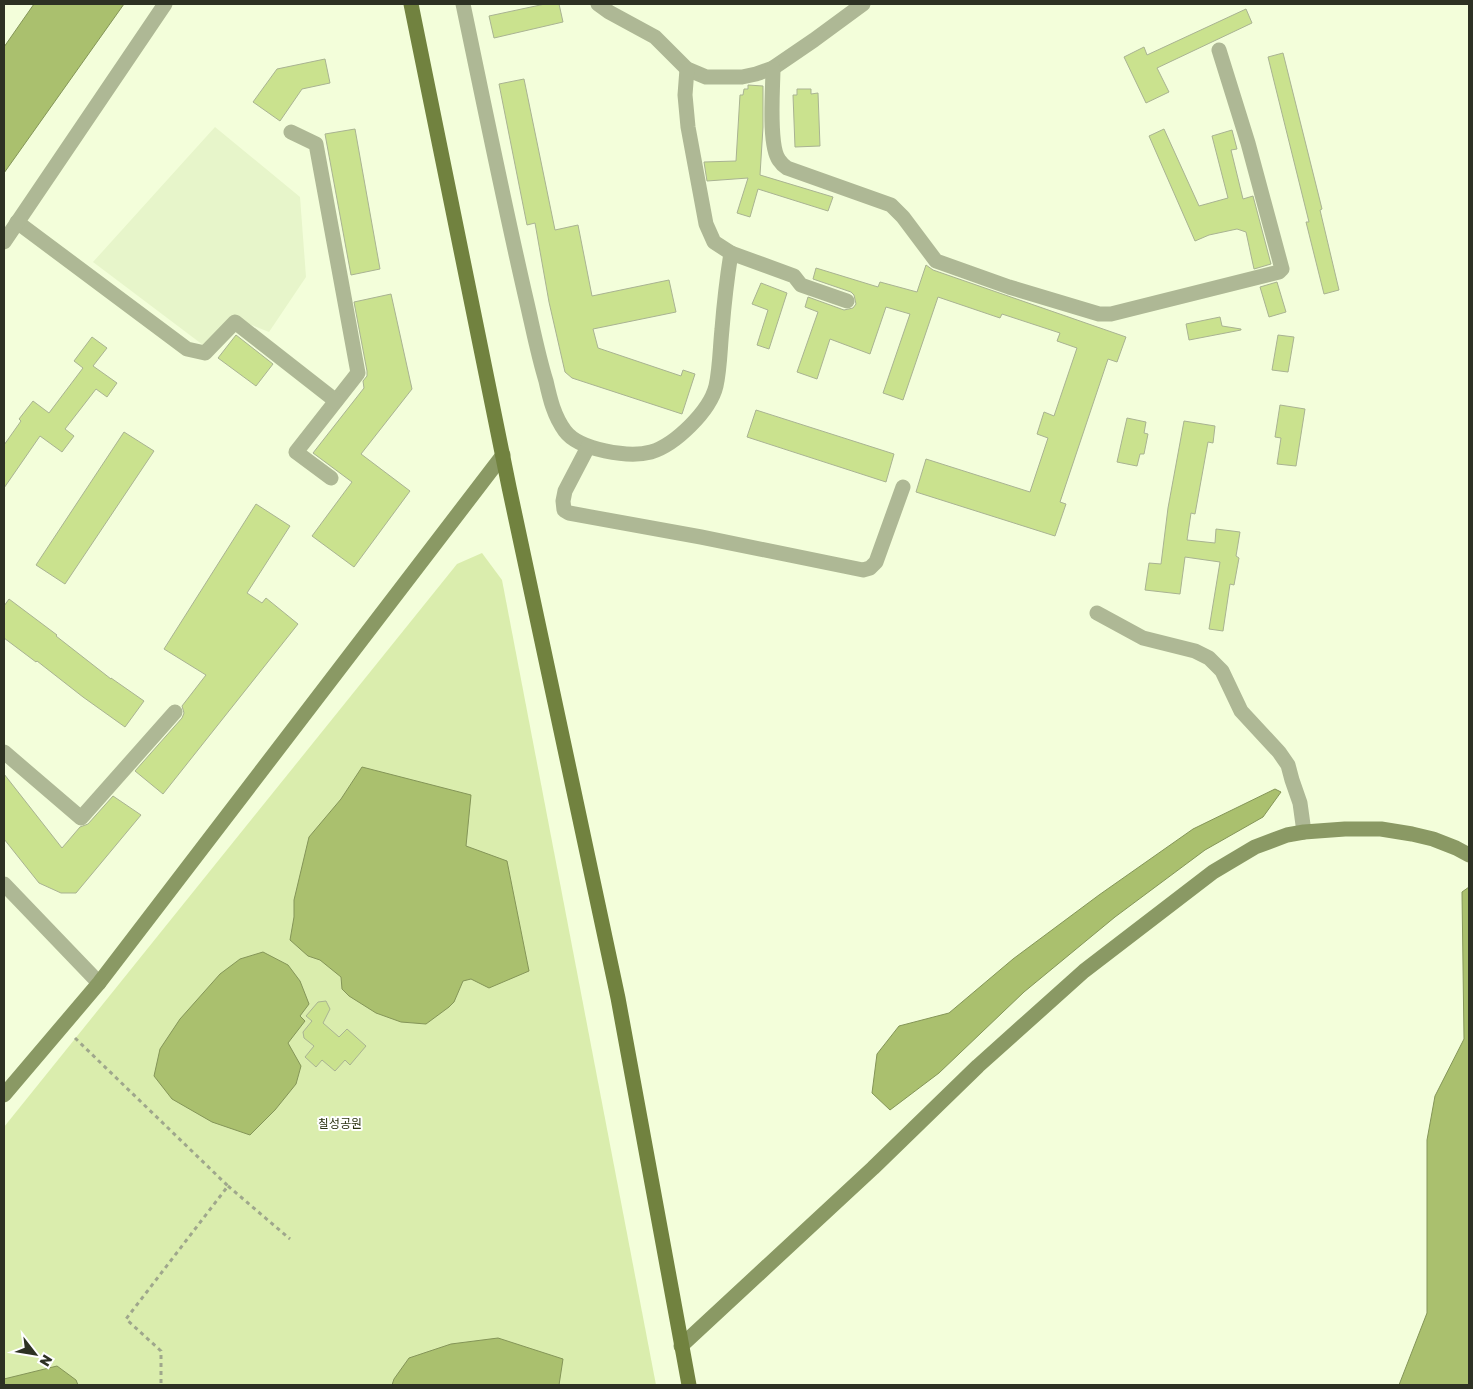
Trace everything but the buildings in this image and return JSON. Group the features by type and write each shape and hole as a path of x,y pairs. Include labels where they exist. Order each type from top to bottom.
{"main road":[{"path":"410,4 618,998 689,1385"}],"street":[{"path":"4,242 165,4"},
{"path":"463,4 496,168 538,354 558,421 567,433 588,447 634,455 652,452 680,437 705,409 716,388 731,253"},
{"path":"598,4 655,37 687,69 706,77 742,77 773,68 863,4"},
{"path":"773,68 772,128 775,152 778,160 787,168 891,205 903,217 936,260 1018,290 1100,314 1111,314 1279,272 1282,269 1248,143 1219,50"},
{"path":"687,69 685,95 688,126 706,224 714,242 731,253 794,276 801,285 847,301"},
{"path":"291,132 316,144 358,373 296,452 332,478"},
{"path":"17,222 186,349 205,353 235,322 336,400"},
{"path":"588,447 562,501 564,510 569,514 701,537 863,570 870,568 876,562 903,487"},
{"path":"4,1095 99,983 503,455"},
{"path":"1097,613 1143,638 1202,654 1222,671 1242,711 1279,752 1288,765 1300,803 1304,832"},
{"path":"4,752 81,818 174,712"},
{"path":"681,1346 873,1168 978,1066 1084,971 1213,872 1255,847 1288,835 1345,829 1381,829 1433,839 1469,855"},
{"path":"4,884 99,983"}],"path":[{"path":"75,1038 228,1186 290,1239"},
{"path":"161,1385 161,1351 126,1319 228,1186"}],"shaded area":[{"path":"34,4 124,4 4,173 4,47"},
{"path":"215,127 300,197 306,277 269,332 232,317 203,345 93,262"},
{"path":"362,767 471,795 466,846 507,861 529,971 489,988 471,979 463,981 454,1002 426,1024 401,1022 376,1013 349,996 342,989 341,977 320,960 308,956 290,940 294,917 294,900 309,837 341,799"},
{"path":"1275,789 1281,792 1263,817 1205,850 1115,917 1024,992 939,1073 890,1110 872,1093 877,1054 899,1026 949,1013 1013,959 1099,895 1193,829"},
{"path":"1469,887 1469,1385 1399,1385 1427,1313 1427,1140 1435,1096 1464,1039 1462,892"},
{"path":"263,952 288,965 300,981 309,1004 300,1016 305,1021 288,1043 301,1066 296,1084 275,1110 250,1135 212,1122 172,1099 154,1076 160,1049 180,1019 220,974 240,959"},
{"path":"498,1338 563,1359 559,1385 392,1385 394,1379 409,1358 451,1344"},
{"path":"57,1366 76,1380 78,1385 4,1385 4,1379"}],"green space":[{"name":"칠성공원","path":"482,553 502,580 656,1385 4,1385 4,1127 457,564"}]}
